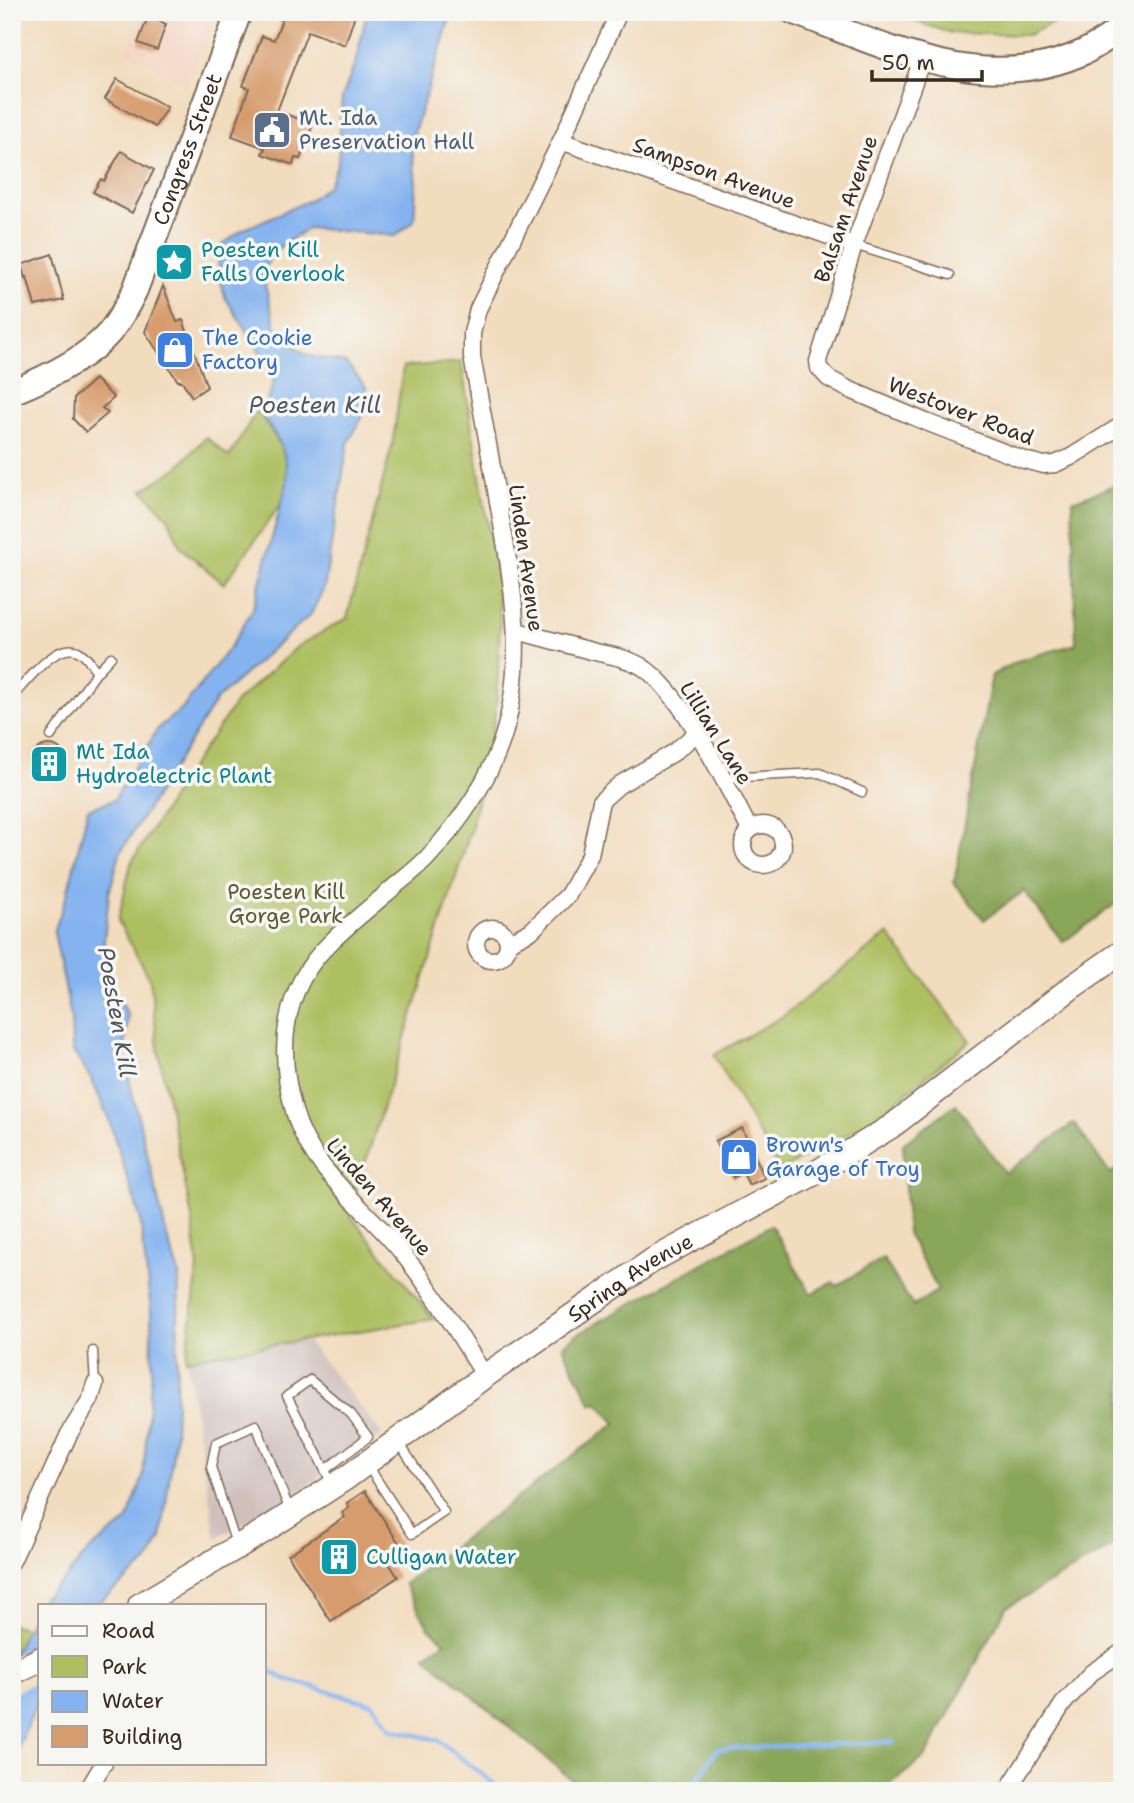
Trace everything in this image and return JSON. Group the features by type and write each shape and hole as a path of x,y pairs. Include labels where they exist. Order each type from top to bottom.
{"main road":[{"name":"Congress Street","path":"12,391 73,361 107,335 122,316 135,290 239,12"},
{"path":"794,12 922,60 970,69 1010,71 1043,65 1086,51 1122,28"}],"street":[{"name":"Linden Avenue","path":"485,1376 402,1252 317,1160 304,1139 294,1112 284,1061 285,1032 300,981 313,961 329,943 427,859 456,822 491,769 503,738 514,693 517,631 511,575 472,357 472,333 478,309 561,141 619,12"},
{"name":"Balsam Avenue","path":"823,373 818,361 854,245 922,60"},
{"name":"Sampson Avenue","path":"561,141 854,245"},
{"name":"Westover Road","path":"823,373 848,389 926,422 1024,460 1044,465 1055,464 1071,457 1122,425"},
{"name":"Lillian Lane","path":"517,631 639,665 667,690 697,733 750,830"},
{"path":"509,943 531,931 572,888 590,855 601,801 619,785 673,753 697,733"},
{"name":"Spring Avenue","path":"142,1604 291,1514 329,1478 378,1448 653,1260 817,1172 892,1126 1072,987 1122,952"},
{"path":"12,1561 69,1434 90,1400 96,1384"},
{"path":"1007,1791 1063,1704 1091,1673 1122,1652"},
{"path":"12,1673 38,1660"},
{"path":"87,1791 103,1764"}],"lane":[{"path":"854,245 950,275"},
{"path":"12,697 47,660 65,650 78,651 97,672"},
{"path":"51,736 111,657"},
{"path":"722,778 820,773 862,792"},
{"path":"93,1351 96,1384"},
{"path":"329,1478 286,1395 310,1380 351,1414 378,1448 444,1512 412,1534 378,1448"},
{"path":"237,1547 211,1467 216,1443 257,1425 291,1514"}],"shaded area":[{"path":"146,12 216,12 187,86 126,51"},
{"path":"306,1340 382,1434 278,1505 216,1538 186,1359"}],"green space":[{"path":"887,12 1075,12 1028,35 951,33"},
{"name":"Poesten Kill Gorge Park","path":"461,362 496,574 500,620 497,696 492,734 471,829 349,1214 434,1319 186,1359 198,1268 192,1218 158,1049 150,979 118,921 131,863 193,764 237,701 298,646 347,618 393,442 403,367"},
{"path":"257,410 300,474 224,584 181,548 168,518 143,490 177,468 206,437 229,457"},
{"path":"1122,483 1122,899 1063,942 1024,891 984,920 954,883 992,675 1020,660 1076,644 1072,501"},
{"path":"888,934 970,1041 874,1119 780,1171 714,1055 783,1016"},
{"path":"956,1104 1005,1173 1074,1123 1110,1174 1122,1165 1122,1541 1006,1608 926,1756 882,1791 564,1791 572,1780 425,1656 445,1642 429,1628 404,1584 616,1423 597,1402 592,1405 562,1346 574,1336 771,1225 811,1294 833,1282 836,1286 883,1258 913,1306 938,1290 907,1233 903,1144"},
{"path":"12,1624 26,1629 16,1651 12,1653"}],"water":[{"name":"Poesten Kill","path":"367,12 452,12 411,142 416,183 414,221 395,236 309,228 274,251 262,273 277,332 306,355 346,363 366,387 363,416 348,443 324,588 311,614 216,700 120,853 109,893 104,940 105,971 128,1015 124,1058 167,1237 179,1274 175,1439 161,1538 148,1562 97,1604 40,1604 87,1552 127,1521 143,1477 152,1370 151,1311 140,1217 109,1120 92,1080 72,1050 71,1017 54,932 67,895 88,809 114,800 159,727 182,709 232,644 253,609 287,482 287,472 281,447 262,416 274,382 267,363 225,297 219,273 218,248 242,230 310,200 329,185 338,163 342,98 356,61"},
{"name":"Poesten Kill","path":"38,1607 38,1699 12,1764 12,1662 17,1646"}],"pier":[{"path":"38,1643 38,1681 12,1694 12,1656"}],"building":[{"path":"285,12 356,12 345,45 308,31 277,111 313,124 300,159 295,158 293,165 262,154 265,148 232,136 249,88 243,86 262,36 274,40"},
{"path":"148,17 166,24 157,50 138,43"},
{"path":"117,79 167,107 155,127 105,99"},
{"path":"121,151 154,170 132,213 93,192 101,179 104,181"},
{"path":"52,254 64,300 35,306 21,265"},
{"name":"The Cookie Factory","path":"163,286 177,322 183,320 207,387 192,397 145,332"},
{"path":"95,379 114,398 102,408 108,413 86,432 73,419 74,398"},
{"name":"Mt Ida Hydroelectric Plant","path":"49,745 61,750 66,762 61,774 49,779 37,774 32,762 37,750"},
{"name":"Brown's Garage of Troy","path":"742,1128 765,1178 749,1185 743,1173 733,1178 715,1141"},
{"name":"Culligan Water","path":"365,1491 402,1548 386,1559 398,1577 331,1621 288,1555 345,1517 342,1513 349,1508 347,1503"}],"waterway":[{"path":"266,1669 282,1678 373,1704 391,1729 438,1740 503,1791"},
{"path":"690,1791 717,1749 893,1742"}],"place":[{"name":"Mt. Ida Preservation Hall","path":"272,130"},
{"name":"Poesten Kill Falls Overlook","path":"174,262"},
{"name":"The Cookie Factory","path":"175,350"},
{"name":"Mt Ida Hydroelectric Plant","path":"49,764"},
{"name":"Brown's Garage of Troy","path":"739,1157"},
{"name":"Culligan Water","path":"339,1557"}]}
